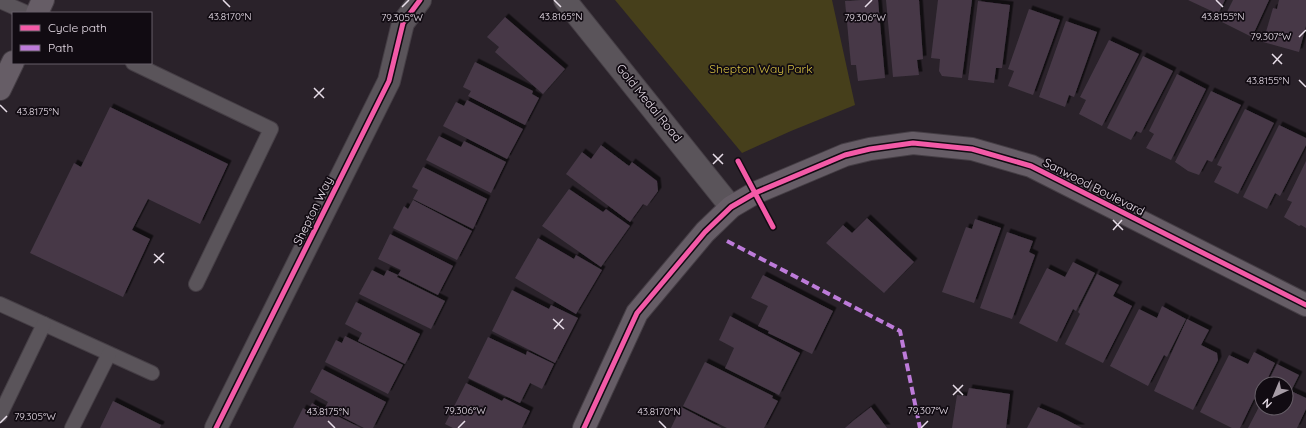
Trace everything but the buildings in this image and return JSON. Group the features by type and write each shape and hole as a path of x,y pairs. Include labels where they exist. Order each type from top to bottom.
{"street":[{"path":"37,12 43,0"},
{"name":"Shepton Way","path":"216,428 389,81 403,23 420,0"},
{"name":"Gold Medal Road","path":"565,0 731,207"},
{"path":"0,89 12,64"},
{"name":"Sanwood Boulevard","path":"584,428 637,313 705,232 731,207 755,193 845,155 913,142 972,149 1031,166 1306,305"}],"lane":[{"path":"0,1 25,12"},
{"path":"135,64 271,129 196,284"},
{"path":"0,304 152,373"},
{"path":"0,415 44,324"},
{"path":"72,428 109,354"}],"green space":[{"name":"Shepton Way Park","path":"615,0 832,0 855,105 742,153"}],"marked path":[{"path":"727,241 900,331 920,428"}],"cycle path":[{"path":"216,428 389,81 403,23 420,0"},
{"path":"584,428 637,313 705,232 731,207 755,193 845,155 870,149 913,143 972,149 1031,166 1306,305"},
{"path":"738,161 773,227"}]}
